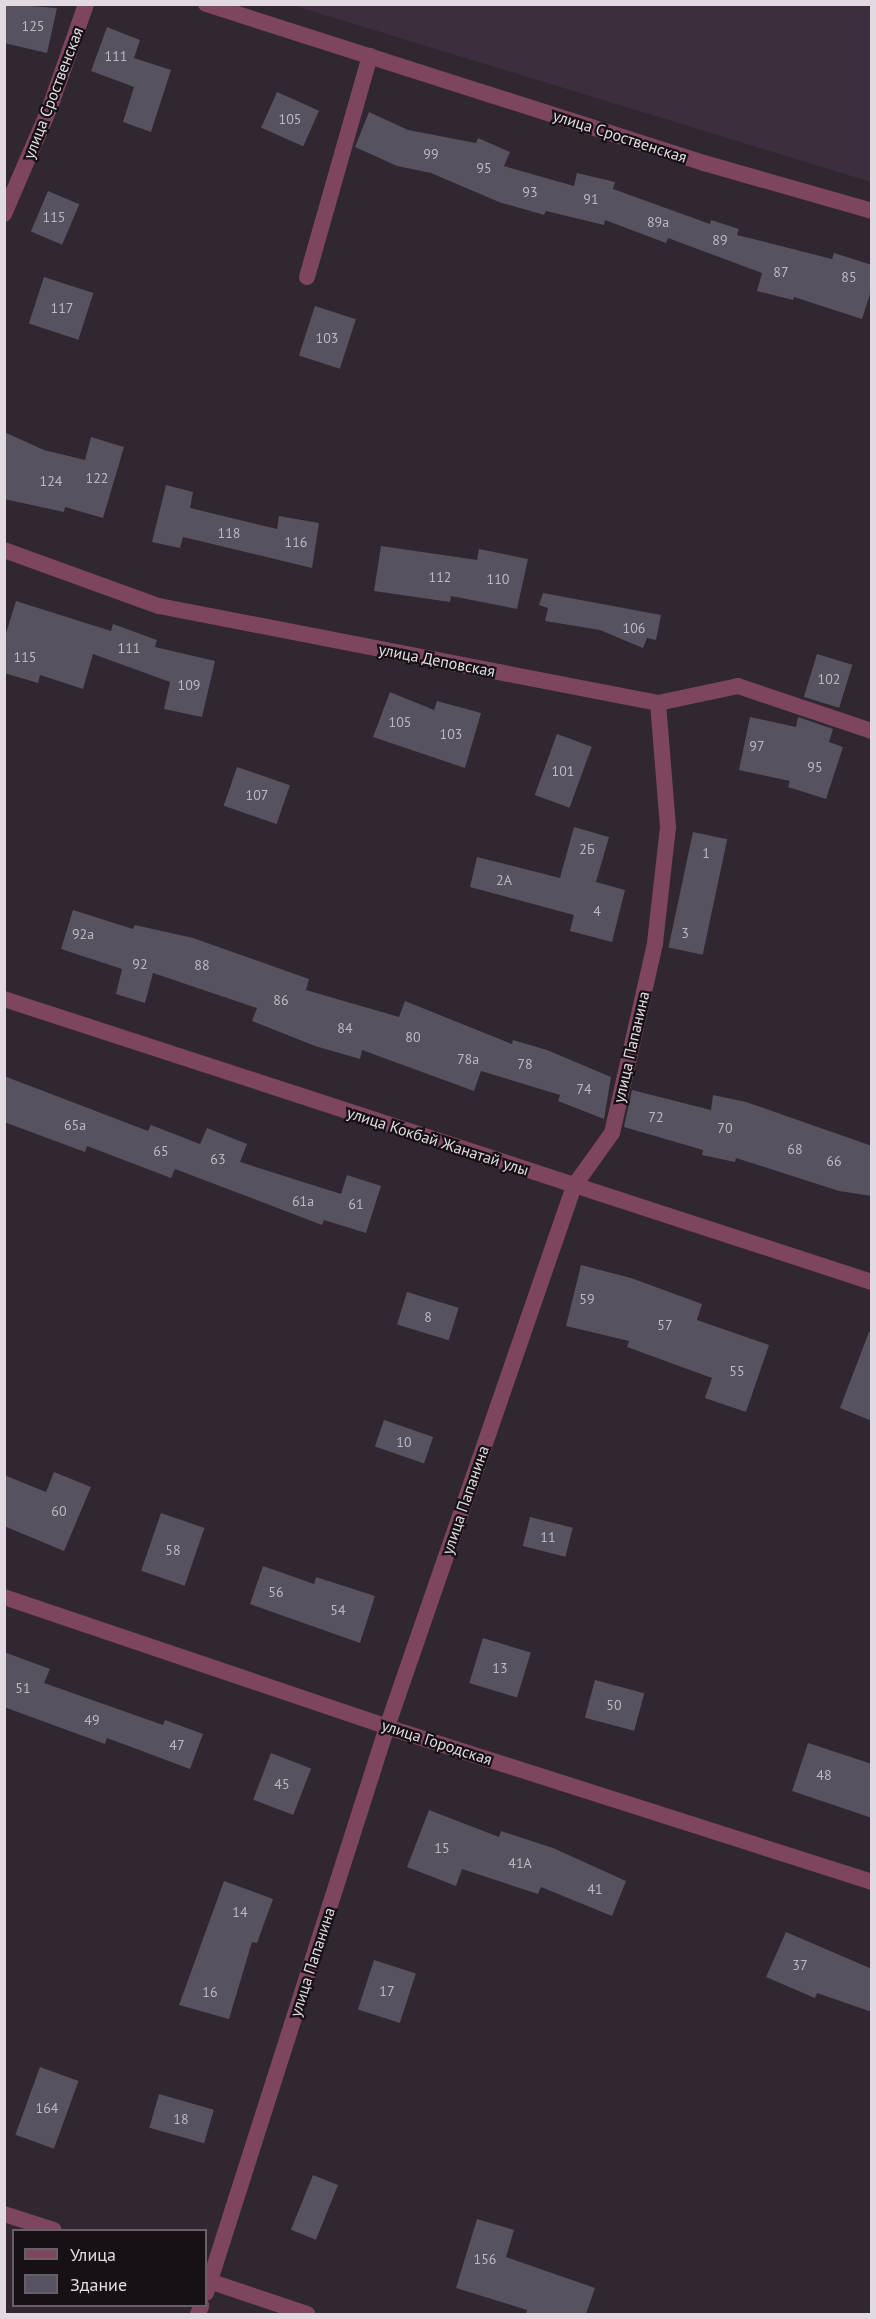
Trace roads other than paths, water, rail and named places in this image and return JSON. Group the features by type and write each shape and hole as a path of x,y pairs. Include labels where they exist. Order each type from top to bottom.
{"street":[{"name":"улица Сроственская","path":"4,214 50,107 86,4"},
{"name":"улица Сроственская","path":"206,4 704,163 872,211"},
{"path":"307,277 370,56"},
{"name":"улица Деповская","path":"4,550 159,606 658,703 738,686 872,731"},
{"name":"улица Папанина","path":"207,2285 387,1726 574,1186 612,1133 655,942 668,827 658,703"},
{"name":"улица Кокбай Жанатай улы","path":"4,999 872,1282"},
{"name":"улица Городская","path":"4,1597 387,1726 872,1882"},
{"path":"4,2214 51,2229"},
{"path":"207,2285 307,2314"}]}
